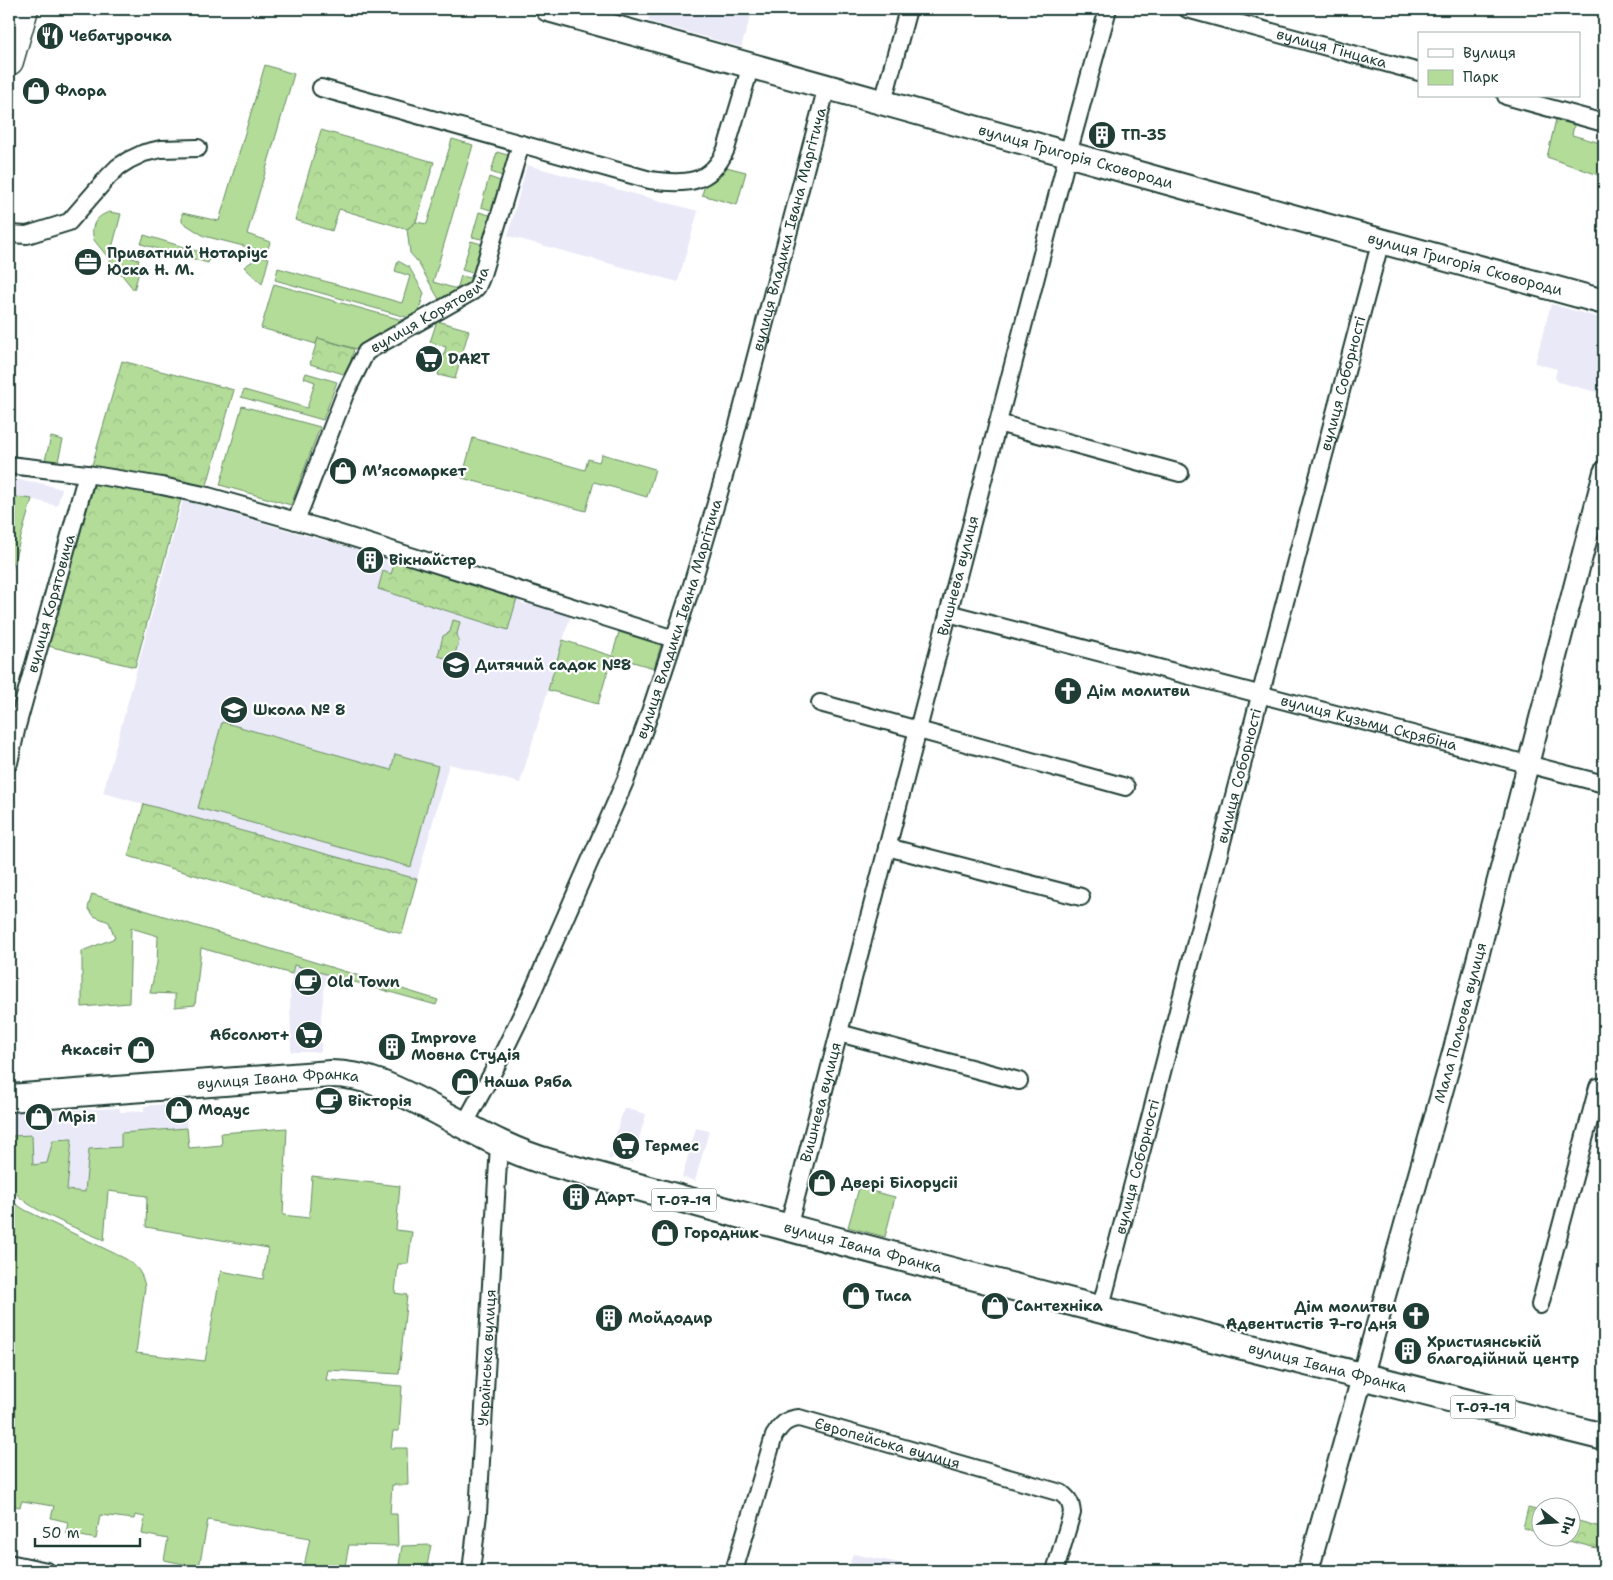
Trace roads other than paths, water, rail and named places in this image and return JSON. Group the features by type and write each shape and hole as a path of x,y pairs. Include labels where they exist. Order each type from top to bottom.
{"highway":[{"path":"9,61 24,9"}],"main road":[{"name":"вулиця Григорія Сковороди","path":"548,9 1604,302"},
{"name":"вулиця Івана Франка","path":"9,1098 345,1074 363,1077 396,1090 499,1144 545,1162 1100,1310 1604,1437"}],"street":[{"path":"883,102 908,9"},
{"name":"Вишнева вулиця","path":"788,1228 1068,154 1108,9"},
{"name":"вулиця Гінцака","path":"1187,9 1418,72"},
{"path":"321,88 650,180 682,183 706,176 721,161 751,65"},
{"name":"вулиця Владики Івана Маргітича","path":"464,1125 528,1002 637,749 692,588 730,459 827,86"},
{"path":"1513,98 1604,124"},
{"name":"вулиця Корятовича","path":"296,521 345,394 366,352 473,292 480,282 520,144"},
{"path":"9,234 27,235 68,222 108,177 129,160 144,153 161,149 198,148"},
{"name":"вулиця Соборності","path":"1100,1310 1381,240"},
{"path":"998,423 1180,473"},
{"path":"9,465 87,474 184,490 296,521 674,639"},
{"name":"Мала Польова вулиця","path":"1308,1571 1459,1032 1604,472"},
{"name":"вулиця Корятовича","path":"9,763 87,474"},
{"name":"вулиця Кузьми Скрябіна","path":"948,613 1260,696 1604,784"},
{"path":"820,703 1126,787"},
{"path":"887,848 1081,897"},
{"name":"Вишнева вулиця","path":"839,1033 1019,1081"},
{"path":"1540,1305 1601,1088"},
{"name":"Українська вулиця","path":"471,1571 478,1514 499,1144"},
{"name":"Європейська вулиця","path":"734,1571 774,1436 785,1422 791,1418 799,1418 1061,1493 1068,1498 1072,1513 1055,1571"},
{"path":"9,1563 47,1571"}],"place":[{"name":"Чебатурочка","path":"50,36"},
{"name":"Флора","path":"36,91"},
{"name":"ТП-35","path":"1102,135"},
{"name":"Приватний Нотаріус Юска Н. М.","path":"88,262"},
{"name":"DART","path":"429,359"},
{"name":"Мʼясомаркет","path":"343,471"},
{"name":"Вікнайстер","path":"370,560"},
{"name":"Дитячий садок №8","path":"456,665"},
{"name":"Дім молитви","path":"1068,691"},
{"name":"Школа № 8","path":"234,710"},
{"name":"Old Town","path":"308,982"},
{"name":"Абсолют+","path":"309,1035"},
{"name":"Improve Мовна Студія","path":"392,1047"},
{"name":"Акасвіт","path":"141,1050"},
{"name":"Наша Ряба","path":"465,1082"},
{"name":"Вікторія","path":"329,1101"},
{"name":"Модус","path":"179,1110"},
{"name":"Мрія","path":"39,1117"},
{"name":"Гермес","path":"626,1146"},
{"name":"Двері Білорусіі","path":"822,1183"},
{"name":"Дарт","path":"576,1197"},
{"name":"Городник","path":"665,1233"},
{"name":"Тиса","path":"856,1296"},
{"name":"Сантехніка","path":"995,1306"},
{"name":"Дім молитви Адвентистів 7-го дня","path":"1416,1316"},
{"name":"Мойдодир","path":"609,1318"},
{"name":"Християнській благодійний центр","path":"1408,1351"}]}
